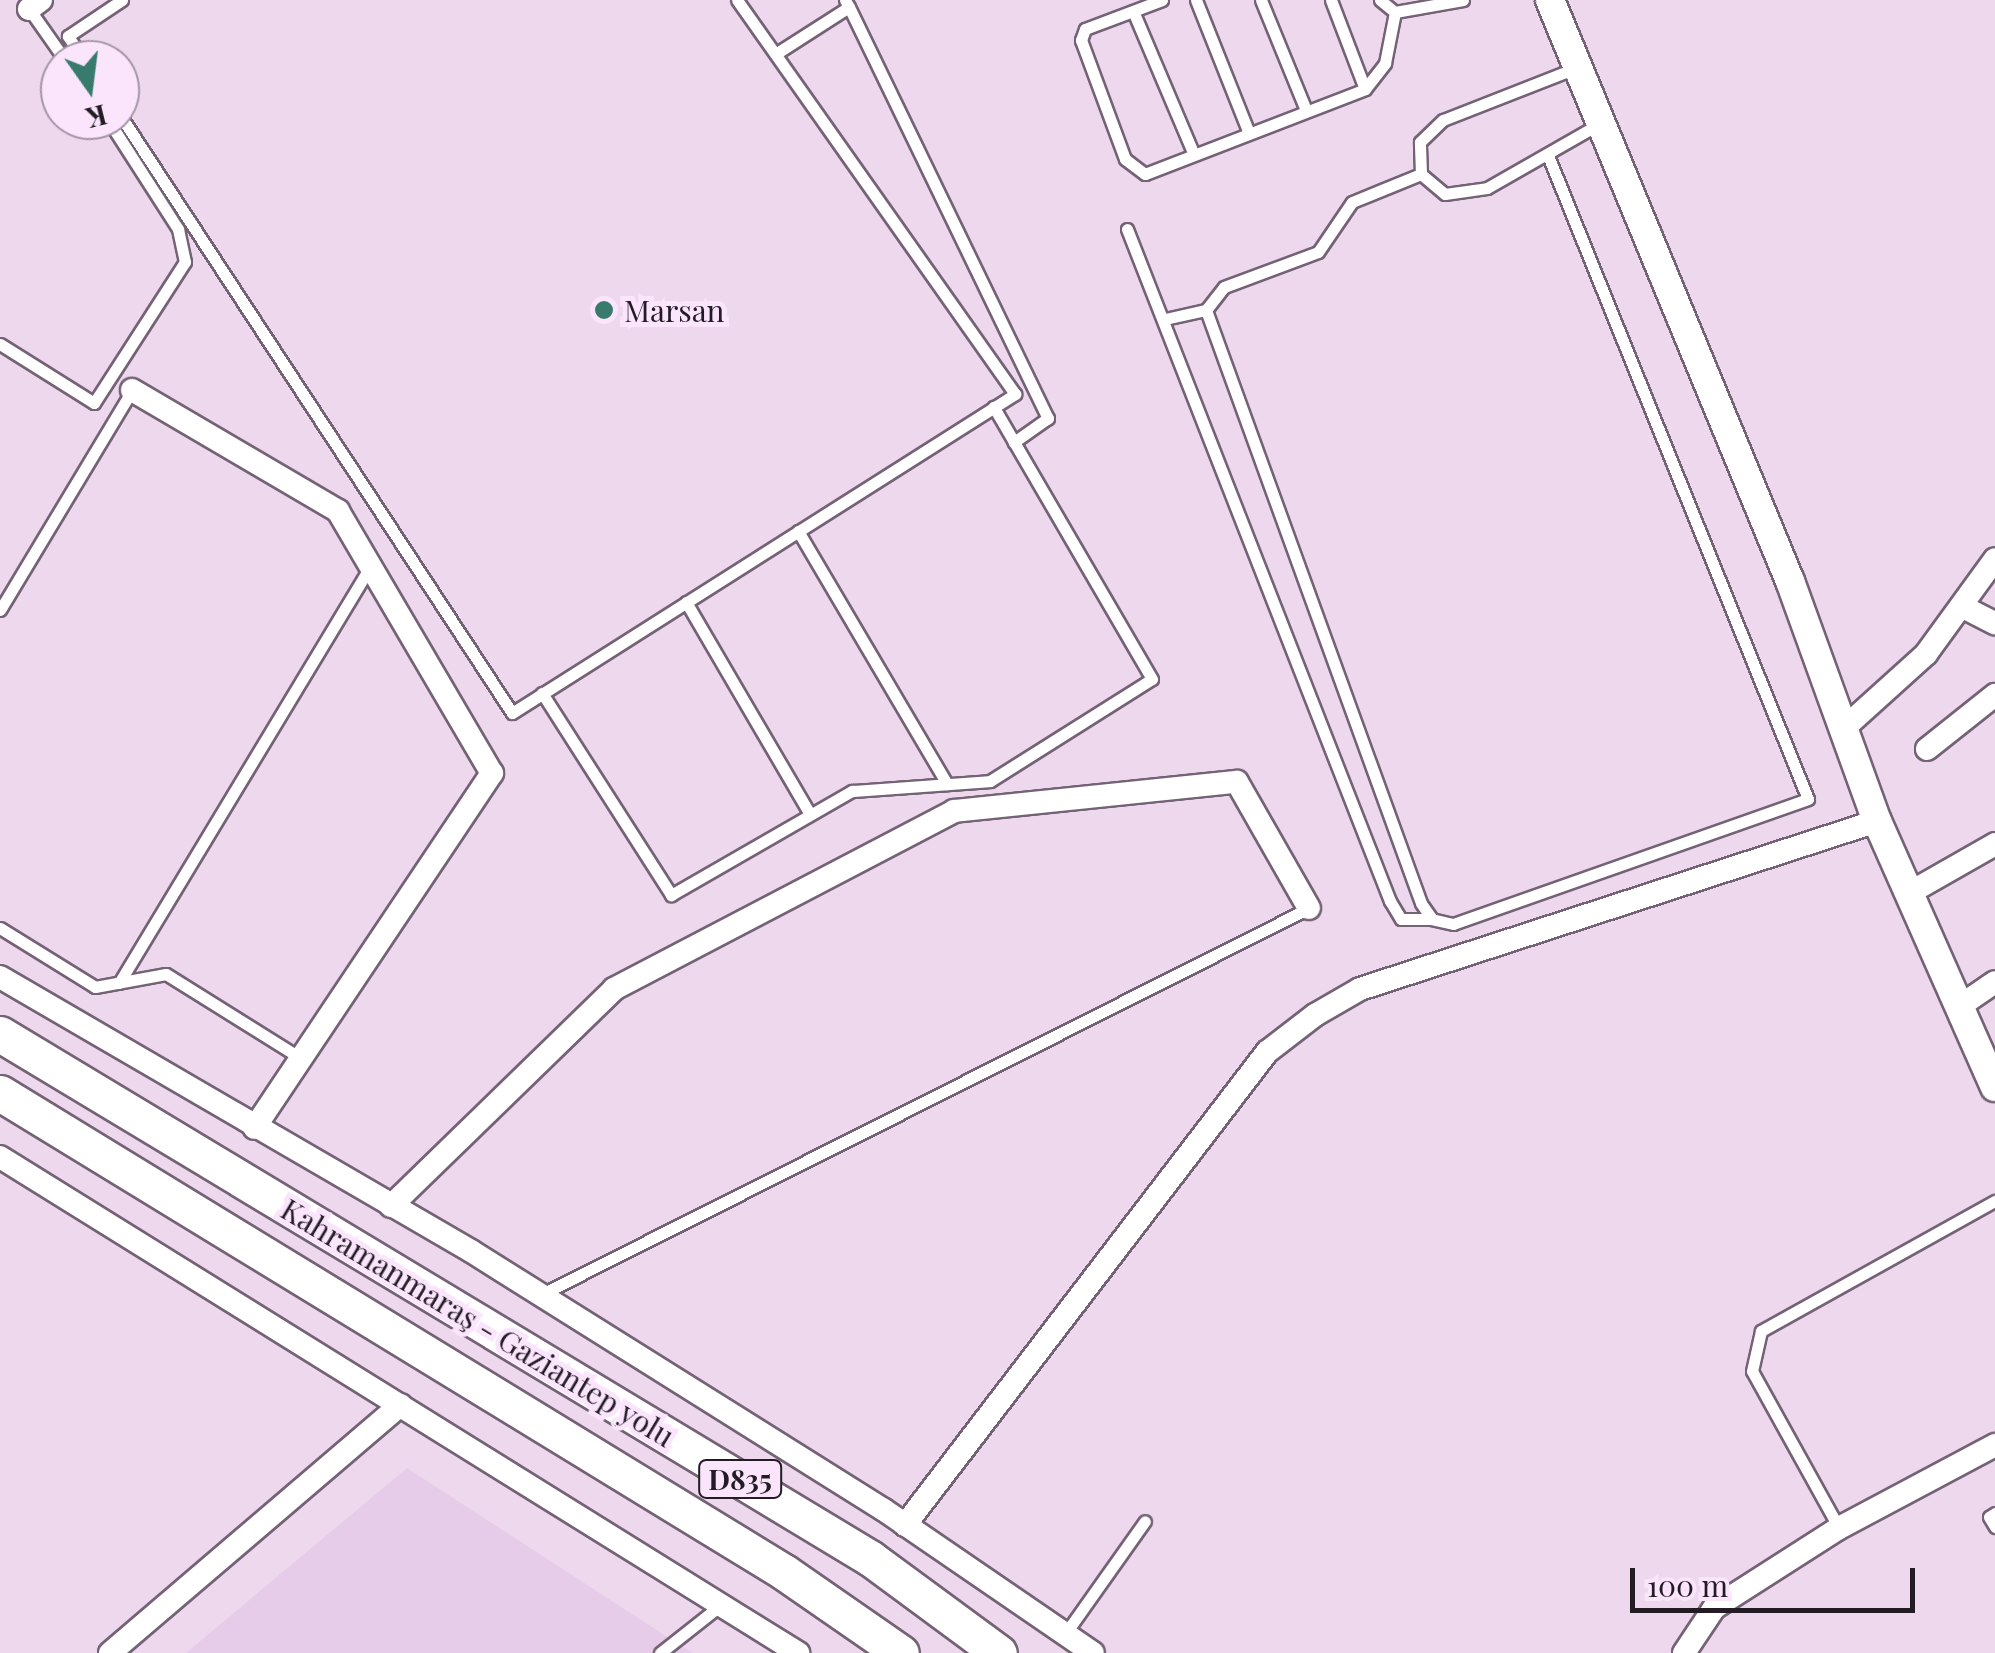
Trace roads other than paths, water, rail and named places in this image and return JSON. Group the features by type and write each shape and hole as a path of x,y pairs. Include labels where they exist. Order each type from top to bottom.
{"highway":[{"name":"Kahramanmaraş - Gaziantep yolu","path":"0,1034 870,1558 999,1653"},
{"name":"Kahramanmaraş - Gaziantep yolu","path":"0,1093 784,1572 901,1653"}],"street":[{"path":"1550,0 1790,581 1877,821 1995,1087"},
{"path":"132,390 338,511 492,773 297,1056 254,1128"},
{"path":"1843,729 1926,654 1995,559"},
{"path":"1963,607 1994,624"},
{"path":"1927,750 1995,694"},
{"path":"391,1206 614,989 954,811 1237,782 1309,908"},
{"path":"906,1525 1267,1052 1315,1015 1360,990 1877,821"},
{"path":"1911,892 1995,844"},
{"path":"0,977 540,1296 906,1525 1093,1653"},
{"path":"1960,1006 1995,982"},
{"path":"0,1158 798,1653"},
{"path":"110,1653 400,1404"},
{"path":"1684,1653 1714,1608 1839,1528 1995,1445"}],"lane":[{"path":"71,40 68,36 122,0"},
{"path":"136,140 512,712 1015,394 737,0"},
{"path":"1162,0 1086,29 1081,40 1126,160 1145,174 1365,89 1385,63 1395,12"},
{"path":"1196,0 1250,133"},
{"path":"1262,0 1306,110"},
{"path":"1331,0 1365,89"},
{"path":"1380,0 1395,12 1463,0"},
{"path":"31,3 53,40"},
{"path":"778,53 847,4 1048,418 1014,442"},
{"path":"1133,11 1194,155"},
{"path":"1578,68 1443,120 1420,142 1421,174 1446,194 1488,188 1549,158 1601,123"},
{"path":"0,344 94,403 185,262 178,229 121,140"},
{"path":"1127,229 1390,902 1401,919 1453,924 1808,798 1549,158"},
{"path":"1165,320 1206,310 1224,287 1318,252 1352,202 1421,174"},
{"path":"1206,310 1414,884 1432,919"},
{"path":"0,610 132,390"},
{"path":"542,694 671,895 852,790 990,781 1152,678 994,407"},
{"path":"798,531 948,784"},
{"path":"119,983 370,566"},
{"path":"686,602 810,814"},
{"path":"540,1296 1309,908"},
{"path":"0,928 95,987 166,974 297,1056"},
{"path":"1839,1528 1752,1372 1762,1331 1995,1201"},
{"path":"1995,1513 1989,1516 1995,1527"},
{"path":"1065,1634 1146,1521"},
{"path":"660,1653 722,1604"}],"place":[{"name":"Marsan","path":"604,310"}]}
